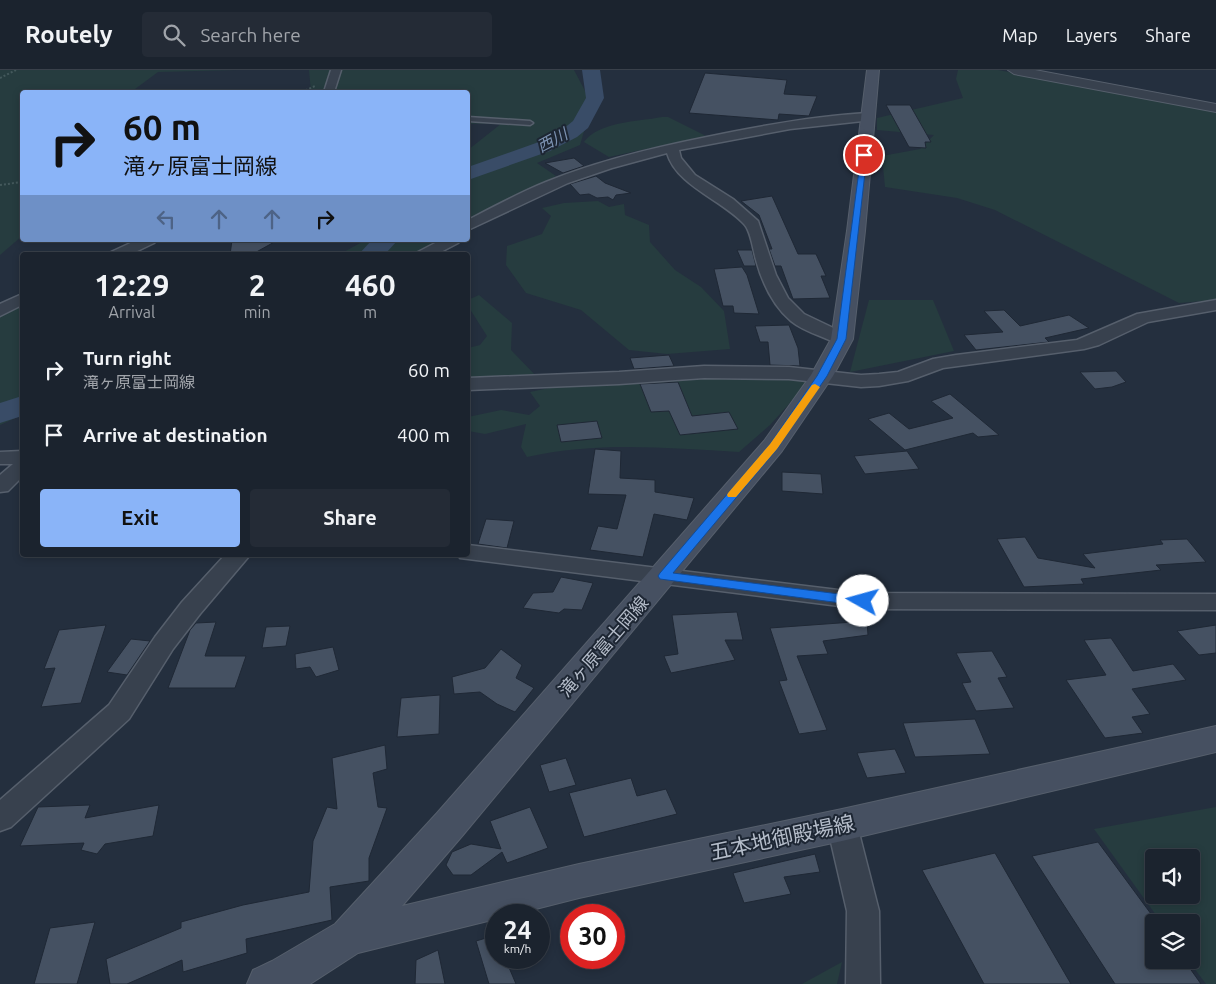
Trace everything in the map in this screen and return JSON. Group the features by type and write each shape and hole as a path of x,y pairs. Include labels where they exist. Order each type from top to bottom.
{"main road":[{"name":"滝ヶ原富士岡線","path":"268,984 288,975 349,937 664,576 774,446 822,376 842,339 856,231 872,70"},
{"name":"五本地御殿場線","path":"349,937 578,881 842,825 1216,739"}],"street":[{"path":"330,90 336,70"},
{"path":"1014,70 1216,108"},
{"path":"470,225 562,180 605,166 672,148 810,121 868,117"},
{"path":"672,148 675,158 690,178 728,202 753,224 768,275 781,300 798,318 842,339"},
{"path":"123,252 145,242"},
{"path":"429,252 449,242"},
{"path":"0,311 20,300"},
{"path":"470,384 619,378 704,372 789,373 861,381 901,378 938,363 1078,345 1093,341 1143,318 1216,305"},
{"path":"0,458 20,457"},
{"path":"0,486 20,469"},
{"path":"470,553 863,601 1216,602"},
{"path":"0,818 119,712 164,643 191,608 236,557"},
{"path":"842,825 863,911 863,984"}],"lane":[{"path":"470,119 530,123"}],"path":[{"path":"0,78 16,70"},
{"path":"0,186 20,182"}],"green space":[{"path":"0,70 237,70 158,72 134,90 20,90 20,238 0,255"},
{"path":"309,70 574,70 592,104 580,145 537,163 556,176 470,223 470,148 502,123 470,124 470,90 311,90"},
{"path":"958,70 998,70 1216,110 1216,300 1179,303 995,210 957,198 885,187 882,156 920,149 934,135 877,130 877,118 963,98 956,79"},
{"path":"668,117 706,136 609,157 584,142 591,135 609,126"},
{"path":"598,201 609,207 624,204 625,215 649,225 650,242 675,270 701,287 724,311 730,349 667,354 629,350 581,310 526,293 506,265 507,246 542,234 551,216 542,208 564,203"},
{"path":"362,242 434,242 416,252 344,252"},
{"path":"479,295 512,323 511,350 539,379 470,381 470,348 480,345 487,336 470,309 470,299"},
{"path":"869,300 933,300 954,351 850,372"},
{"path":"16,306 20,307 20,416 0,425 0,316"},
{"path":"745,376 786,376 808,383 770,425 739,452 606,447 553,452 527,457 521,447 526,424 485,434 470,431 470,417 501,410 529,415 540,406 530,392 563,385"},
{"path":"1216,807 1216,984 1206,984 1195,969 1200,969 1200,914 1155,914 1148,904 1200,904 1200,849 1145,849 1145,900 1094,829"},
{"path":"842,962 837,984 802,984"}],"building":[{"path":"705,73 787,80 784,94 817,96 809,116 779,114 778,120 689,113"},
{"path":"886,105 910,105 931,142 925,142 926,148 909,147"},
{"path":"574,158 584,166 563,173 545,163"},
{"path":"596,176 605,183 631,193 616,195 613,200 608,197 597,198 589,194 580,195 570,184"},
{"path":"772,196 798,254 816,254 826,276 821,276 830,298 793,299 781,266 775,266 769,249 772,249 759,215 741,201"},
{"path":"232,242 274,242 256,252 230,252"},
{"path":"737,250 752,250 756,266 744,266"},
{"path":"742,267 747,275 759,314 734,313 733,306 723,306 714,269"},
{"path":"1004,310 1020,326 1069,315 1089,328 1045,338 1049,342 976,350 964,335 1003,332 984,311"},
{"path":"789,325 798,348 800,366 770,365 768,342 760,342 755,326"},
{"path":"669,355 674,366 634,369 630,358"},
{"path":"1116,371 1126,382 1112,387 1095,389 1080,372"},
{"path":"678,382 692,416 729,412 738,429 680,435 669,411 651,412 640,384"},
{"path":"950,394 999,435 978,437 973,433 905,450 868,419 889,413 909,429 953,418 931,401"},
{"path":"597,421 602,438 561,442 557,425"},
{"path":"595,449 621,451 620,478 655,480 655,492 694,498 687,520 654,514 643,557 590,550 598,526 617,529 626,495 588,494"},
{"path":"907,451 919,469 865,474 854,456"},
{"path":"782,472 821,474 823,494 782,491"},
{"path":"486,519 514,521 507,548 478,544"},
{"path":"1025,537 1038,558 1095,568 1083,554 1163,544 1160,540 1187,539 1206,562 1156,565 1161,570 1081,579 1084,584 1024,587 997,539"},
{"path":"561,577 593,583 582,610 564,609 559,613 523,608 533,593 553,592"},
{"path":"737,612 743,640 725,640 735,660 671,673 664,656 678,654 672,615"},
{"path":"867,621 868,635 823,641 828,654 797,656 827,730 799,734 779,681 787,680 770,628"},
{"path":"216,622 205,656 246,656 235,688 168,688 190,630 196,623"},
{"path":"106,625 81,703 41,707 55,668 44,669 59,630"},
{"path":"1216,625 1216,653 1199,655 1177,631"},
{"path":"290,626 286,646 262,648 266,627"},
{"path":"1111,638 1133,671 1173,664 1186,680 1132,689 1150,714 1132,717 1143,733 1105,738 1066,680 1106,675 1084,640"},
{"path":"131,639 150,641 127,675 107,672"},
{"path":"333,647 339,670 316,677 310,667 296,669 295,654"},
{"path":"501,649 522,665 516,678 534,688 515,712 497,704 480,692 454,694 452,677 485,668"},
{"path":"992,651 1007,677 998,678 1014,708 976,711 962,683 971,682 956,653"},
{"path":"440,695 439,734 397,737 401,698"},
{"path":"975,719 990,754 915,757 903,723"},
{"path":"385,745 387,769 373,773 378,807 387,808 369,858 369,881 330,887 332,920 246,939 247,953 183,972 182,960 127,984 110,984 106,959 181,928 181,922 243,905 309,892 313,841 327,807 337,809 332,758"},
{"path":"895,749 906,773 867,778 857,753"},
{"path":"566,758 576,785 549,792 540,765"},
{"path":"631,778 637,796 666,789 677,814 584,837 569,793"},
{"path":"90,805 85,818 159,805 153,836 105,844 97,854 81,850 84,843 20,846 38,807"},
{"path":"530,807 548,848 507,863 502,852 471,875 453,875 446,865 452,852 471,844 501,849 490,821"},
{"path":"1098,842 1151,914 1145,914 1145,969 1190,969 1201,984 1115,984 1032,856"},
{"path":"995,853 1071,984 984,984 922,870"},
{"path":"815,854 820,872 784,877 791,894 744,903 733,873"},
{"path":"95,922 77,984 34,984 50,928"},
{"path":"485,938 485,969 510,969 516,984 489,984 476,941"},
{"path":"438,950 445,984 415,984 416,960"}],"waterway":[{"name":"西川","path":"470,173 543,147 570,133 581,124 595,98 591,70"},
{"name":"西川","path":"373,252 384,242"},
{"name":"西川","path":"0,414 20,406"}],"slow traffic":[{"path":"732,495 774,446 815,387"}],"route":[{"path":"863,601 664,576 774,446 822,376 842,339 864,155"}]}
